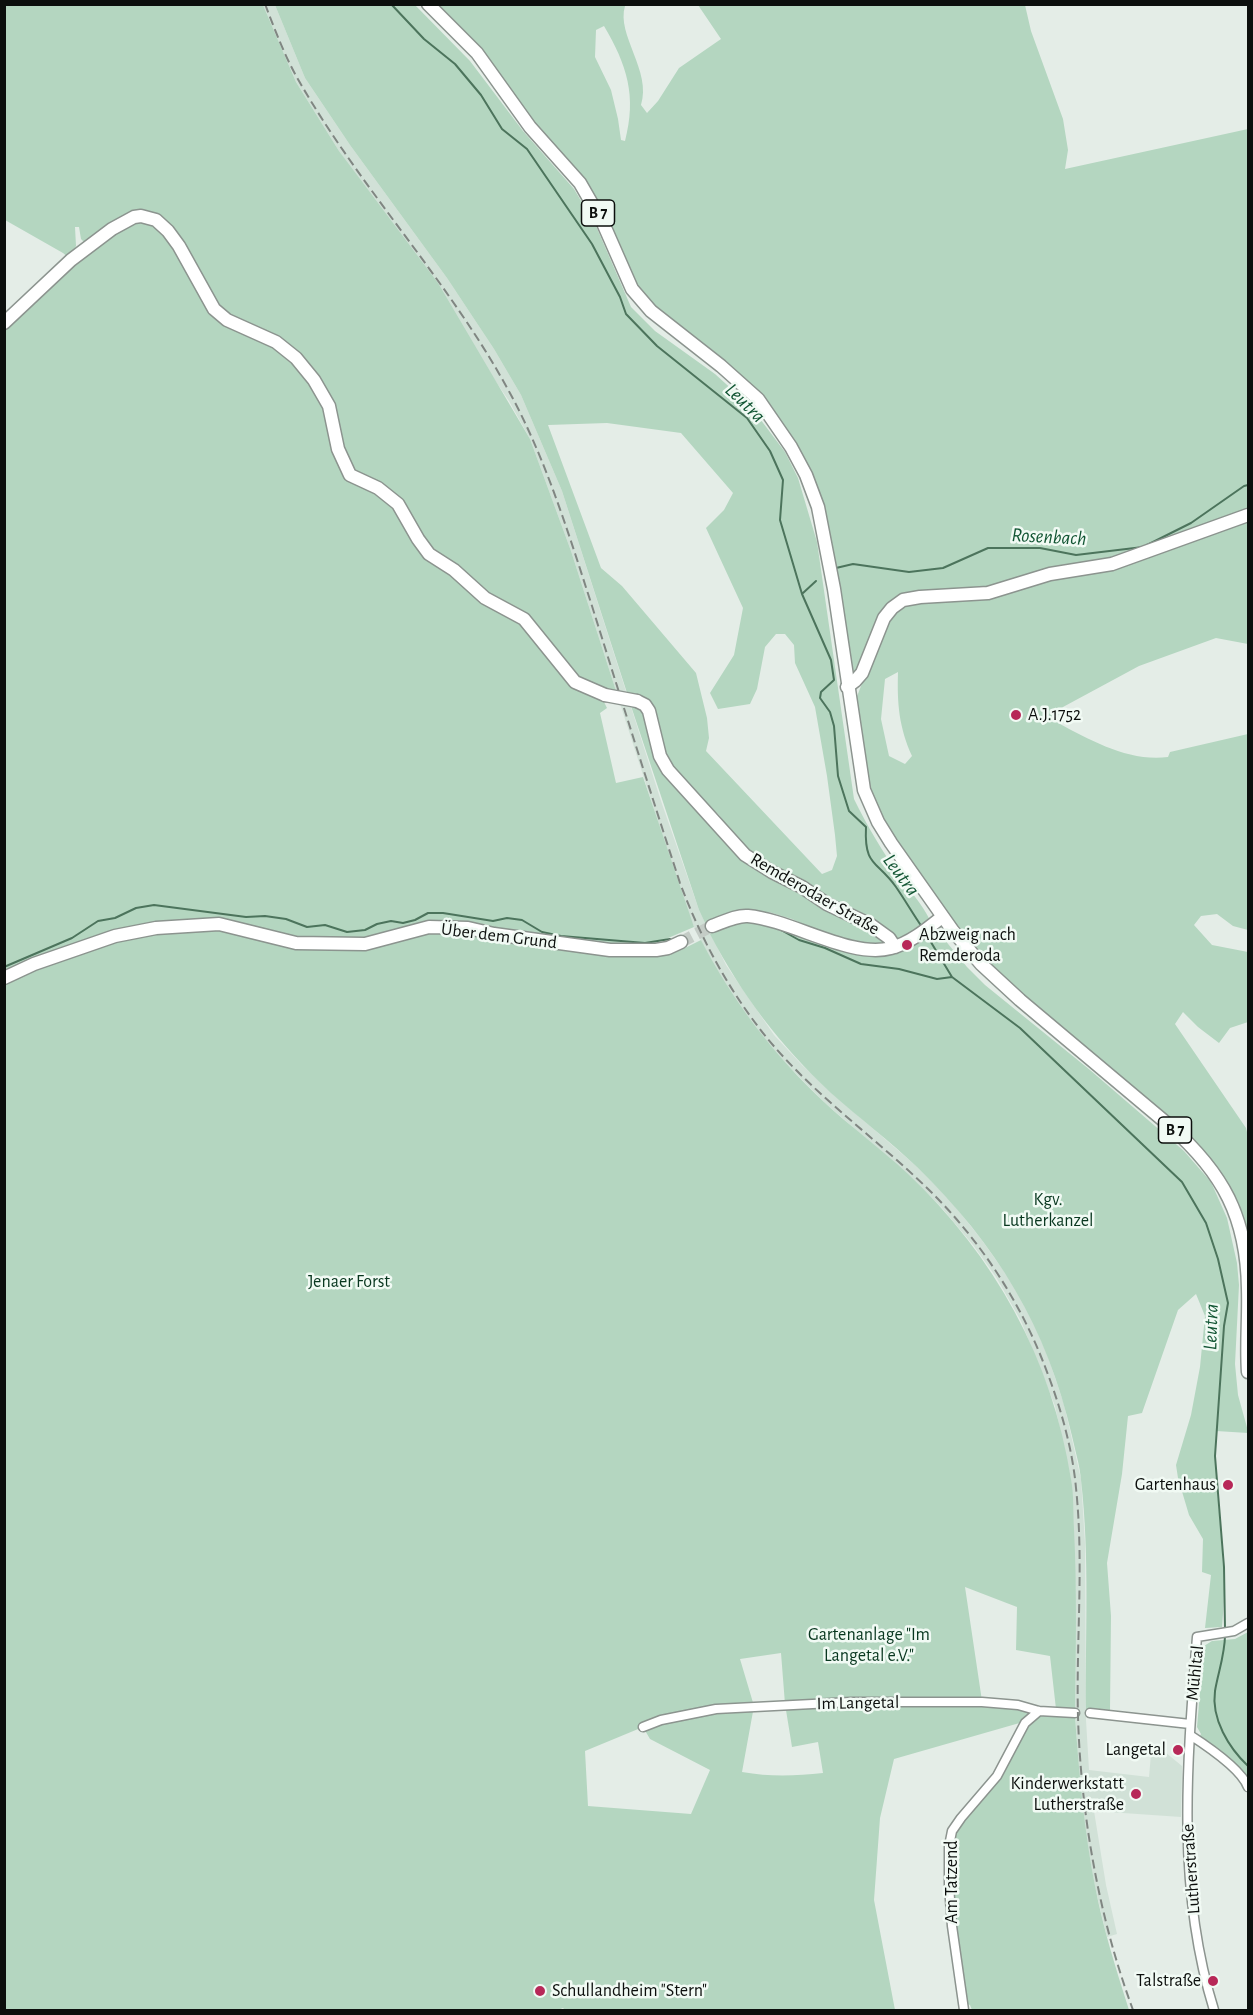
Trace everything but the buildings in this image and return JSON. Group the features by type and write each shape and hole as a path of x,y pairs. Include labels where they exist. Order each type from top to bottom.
{"street":[{"name":"B 7","path":"428,4 477,53 530,126 580,183 592,201 632,289 639,298 664,322 758,399 791,447 806,475 818,507 834,589 860,774 870,806 891,843 965,947 996,979 1170,1126 1207,1162 1228,1195 1239,1224 1246,1264 1248,1372"},
{"name":"Remderodaer Straße","path":"4,323 63,267 112,229 134,217 141,216 156,220 179,246 214,309 227,320 276,342 296,358 314,380 329,406 338,449 350,475 378,488 399,504 429,554 454,570 485,598 524,619 575,682 605,695 637,701 645,705 650,711 660,756 668,770 740,849 761,865 802,887 827,904 871,925 889,938 895,947"},
{"path":"847,687 862,673 884,618 903,600 988,593 1050,574 1112,564 1248,514"},
{"path":"712,926 746,916 793,927 858,949 880,950 895,947 912,938 942,917"},
{"name":"Über dem Grund","path":"4,978 34,964 115,936 156,928 219,924 296,943 365,944 429,927 468,928 494,934 610,950 656,950 681,942"},
{"name":"Mühltal","path":"1190,1724 1197,1637 1234,1631 1248,1623"},
{"name":"Im Langetal","path":"643,1727 661,1720 716,1709 785,1704 982,1701 1018,1705 1039,1711 1075,1713"},
{"name":"Am Tatzend","path":"964,2010 952,1926 949,1886 949,1846 952,1831 997,1776 1025,1723 1039,1711"},
{"path":"1090,1713 1190,1724"},
{"name":"Lutherstraße","path":"1190,1724 1187,1814 1189,1887 1202,1965 1215,2010"},
{"path":"1190,1735 1229,1765 1245,1780 1248,1787"}],"shaded area":[{"path":"263,5 275,5 305,78 350,145 447,278 521,395 562,491 661,801 699,910 726,965 774,1035 802,1065 915,1165 950,1200 1018,1291 1031,1316 1064,1404 1081,1479 1085,1543 1086,1720 1089,1770 1149,1777 1151,1754 1165,1752 1182,1766 1181,1817 1094,1811 1106,1885 1117,1934 1107,1937 1095,1887 1085,1832 1079,1774 1075,1713 1076,1603 1071,1480 1055,1406 1021,1321 996,1277 941,1207 906,1173 825,1103 793,1071 739,1007 716,970 688,915 571,551 530,439 509,401 339,151 296,82"}],"green space":[{"path":"5,5 263,5 296,82 339,151 438,283 530,439 571,551 617,694 583,684 538,631 486,596 438,558 415,527 348,468 337,427 298,356 239,323 212,302 149,215 85,243 81,239 79,227 75,227 76,246 69,258 5,220"},
{"path":"275,5 415,5 470,61 523,131 574,189 596,226 631,307 655,331 715,374 751,407 785,452 798,478 817,542 854,799 881,848 930,920 921,928 897,940 762,864 719,815 669,769 656,725 628,696 562,491 521,395 447,278 350,145 305,78","holes":["607,423 681,433 733,493 724,510 706,528 743,608 734,655 710,693 718,709 750,704 757,689 765,647 776,634 785,634 794,645 795,663 815,707 835,835 837,856 832,870 822,874 706,751 709,738 707,718 696,673 622,586 601,568 548,425"]},
{"path":"435,5 628,5 625,6 625,29 642,79 641,105 647,113 658,101 679,68 721,39 698,5 1025,5 1031,31 1063,119 1068,150 1065,169 1248,129 1248,644 1216,638 1139,666 1063,707 1058,715 1058,723 1111,749 1153,758 1168,757 1170,752 1248,734 1248,930 1233,926 1217,914 1201,916 1194,925 1212,945 1248,952 1248,1022 1230,1028 1219,1043 1183,1012 1175,1024 1246,1128 1248,1136 1248,1252 1220,1176 995,969 947,913 880,817 864,773 856,699 868,668 853,680 821,508 780,423 636,288 616,242 533,123","holes":["604,26 619,54 628,81 630,110 625,141 621,140 611,90 595,57 596,30","898,672 900,715 912,756 905,764 889,756 881,719 885,679"]},
{"name":"Jenaer Forst","path":"147,220 166,233 207,305 285,352 322,398 340,462 386,497 416,540 517,616 567,677 601,696 607,708 600,713 616,783 643,777 694,927 654,944 612,947 438,923 440,934 657,953 685,948 701,940 741,1006 788,1066 824,1102 907,1173 939,1205 967,1239 993,1275 1034,1351 1050,1392 1072,1485 1076,1597 1075,1710 1056,1709 1050,1656 1016,1650 1017,1607 965,1587 982,1701 1031,1711 1031,1714 1023,1722 894,1759 880,1818 874,1900 895,2010 565,2010 563,2008 558,2010 5,2010 5,327 57,276 130,222","holes":["781,1653 785,1704 792,1747 818,1742 823,1773 782,1776 742,1772 754,1706 740,1659","643,1727 650,1739 710,1770 691,1814 588,1806 585,1751"]},
{"path":"630,703 641,705 656,748 739,850 889,941 879,947 834,938 792,919 769,912 758,912 707,927 699,910"},
{"name":"Kgv. Lutherkanzel","path":"746,921 869,955 935,928 985,985 1090,1070 1184,1151 1211,1182 1227,1218 1237,1263 1239,1285 1235,1364 1238,1395 1248,1431 1248,1433 1216,1431 1224,1578 1222,1627 1205,1628 1211,1575 1202,1572 1203,1539 1189,1515 1176,1465 1191,1415 1200,1367 1205,1316 1196,1294 1178,1310 1142,1413 1128,1416 1122,1474 1107,1563 1111,1616 1110,1710 1090,1709 1086,1713 1086,1568 1084,1509 1079,1464 1061,1396 1033,1324 995,1258 946,1196 907,1157 812,1075 763,1019 710,934 724,926"},
{"path":"1248,1632 1248,1779 1200,1736 1197,1727 1204,1646 1212,1641 1235,1639"},
{"path":"1040,1715 1075,1716 1082,1801 1095,1886 1106,1933 1129,2010 972,2010 970,2005 965,2003 954,1923 952,1851 957,1830 1027,1724"}],"waterway":[{"name":"Leutra","path":"391,4 424,39 455,64 481,95 502,129 527,149 592,244 620,297 626,314 657,346 747,418 770,451 783,480 780,520 802,594 831,660 834,680 821,692 820,698 830,712 834,726 838,776 849,811 866,827 867,849 873,862 896,887 922,927"},
{"name":"Rosenbach","path":"836,568 853,564 909,572 943,568 988,548 1040,548 1076,555 1143,547 1191,523 1248,485"},
{"name":"Rosenbach","path":"803,593 816,581"},
{"path":"4,967 72,938 98,921 115,918 136,908 154,905 246,917 265,916 286,919 307,927 325,925 347,932 365,930 391,921 403,923 428,913 443,913 493,921 507,918 522,920 542,932 561,936 645,943 670,939"},
{"path":"781,930 799,940 825,948 861,964 899,969 937,979 952,977"},
{"name":"Leutra","path":"926,934 952,977 1020,1028 1182,1182 1206,1223 1218,1259 1228,1303 1224,1326 1215,1456 1224,1567 1225,1629"},
{"name":"Leutra","path":"1225,1635 1214,1702 1219,1722 1228,1742 1248,1766"}],"tunnel":[{"path":"681,942 712,926"}],"railway":[{"path":"265,4 280,43 299,81 350,161 461,314 487,354 524,420 566,526 680,883 717,964 753,1020 785,1058 823,1096 925,1186 961,1224 1007,1288 1032,1335 1054,1390 1071,1455 1076,1488 1080,1574 1078,1717 1083,1792 1101,1903 1133,2010"}],"place":[{"name":"A.J.1752","path":"1016,715"},
{"name":"Abzweig nach Remderoda","path":"907,945"},
{"name":"Gartenhaus","path":"1228,1485"},
{"name":"Langetal","path":"1178,1750"},
{"name":"Kinderwerkstatt Lutherstraße","path":"1136,1794"},
{"name":"Talstraße","path":"1213,1981"},
{"name":"Schullandheim \"Stern\"","path":"540,1991"}],"park label":[{"name":"Gartenanlage \"Im Langetal e.V.\"","path":"869,1645"}]}
